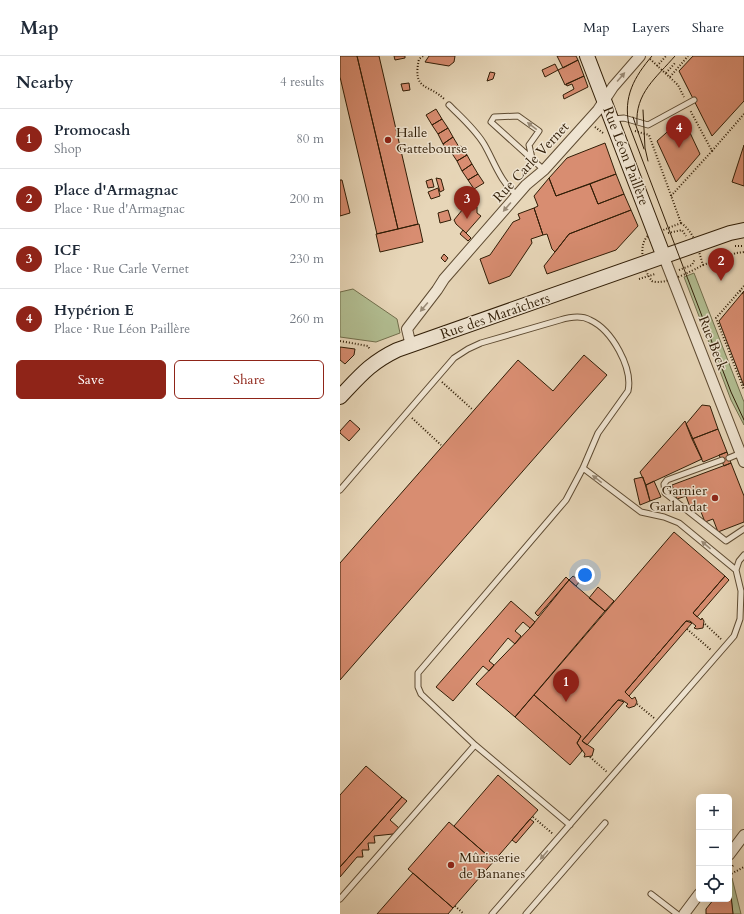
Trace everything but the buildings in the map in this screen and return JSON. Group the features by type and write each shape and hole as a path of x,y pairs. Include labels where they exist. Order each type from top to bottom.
{"main road":[{"name":"Rue Léon Paillère","path":"588,56 664,257"},
{"name":"Rue des Maraîchers","path":"340,397 367,368 380,359 411,346 730,233 744,230"}],"street":[{"name":"Rue Carle Vernet","path":"411,346 407,329 438,290 444,279 526,185 544,170 588,121 640,56"},
{"name":"Rue Beck","path":"664,257 742,458"},
{"path":"732,851 744,835"},
{"path":"684,914 696,898"}],"lane":[{"path":"614,125 619,117 648,125 694,100"},
{"path":"449,104 474,130 484,144 500,175 518,194"},
{"path":"532,158 529,145 539,131 518,116 494,117 490,122 544,170"},
{"path":"340,490 454,358 468,349 481,343 573,317 591,320 605,331 616,346 624,363 629,384 622,402 598,433 573,488 558,510 418,673 418,687 421,694 475,745 570,825"},
{"path":"729,458 742,458"},
{"path":"722,460 667,480 664,484 665,493 726,541 744,529"},
{"path":"583,468 641,512 664,517 679,523 736,570"},
{"path":"492,914 734,636 740,619 740,591 736,570 738,561 744,555"},
{"path":"340,899 475,745"},
{"path":"526,914 605,823"},
{"path":"651,894 677,914"}],"path":[{"path":"423,56 419,59 416,71 420,82 430,90 442,96 449,104"},
{"path":"646,56 678,85 712,151"},
{"path":"657,66 666,56"},
{"path":"670,77 688,56"},
{"path":"666,73 675,63"},
{"path":"671,196 744,114"},
{"path":"588,121 606,135 614,125 649,135 681,223"},
{"path":"733,246 744,246"},
{"path":"703,265 736,253 744,252"},
{"path":"694,260 708,255"},
{"path":"744,286 716,318 744,390"},
{"path":"740,291 744,294"},
{"path":"340,342 368,346 370,350"},
{"path":"438,378 473,410"},
{"path":"407,414 441,445"},
{"path":"705,624 727,644"},
{"path":"687,629 717,656"},
{"path":"637,704 659,723"},
{"path":"590,757 612,777"},
{"path":"533,817 558,838"},
{"path":"732,873 744,867"},
{"path":"455,906 464,914"}],"green space":[{"path":"694,273 744,402 744,425 731,400 684,277"},
{"path":"353,289 397,319 400,333 376,342 340,337 340,292"},
{"path":"732,878 741,914 733,914 731,902"}],"tram line":[{"path":"652,56 635,80 629,96 629,125 731,392 744,420"},
{"path":"637,124 639,103 643,95 654,79 675,56"},
{"path":"643,110 645,148 648,161"},
{"path":"633,117 644,149"}],"place":[{"name":"Halle Gattebourse","path":"388,140"},
{"name":"Hypérion E","path":"679,148"},
{"name":"ICF","path":"467,219"},
{"name":"Place d'Armagnac","path":"721,281"},
{"name":"Garnier Garlandat","path":"715,498"},
{"name":"Promocash","path":"566,702"},
{"name":"Mûrisserie de Bananes","path":"451,865"}]}
